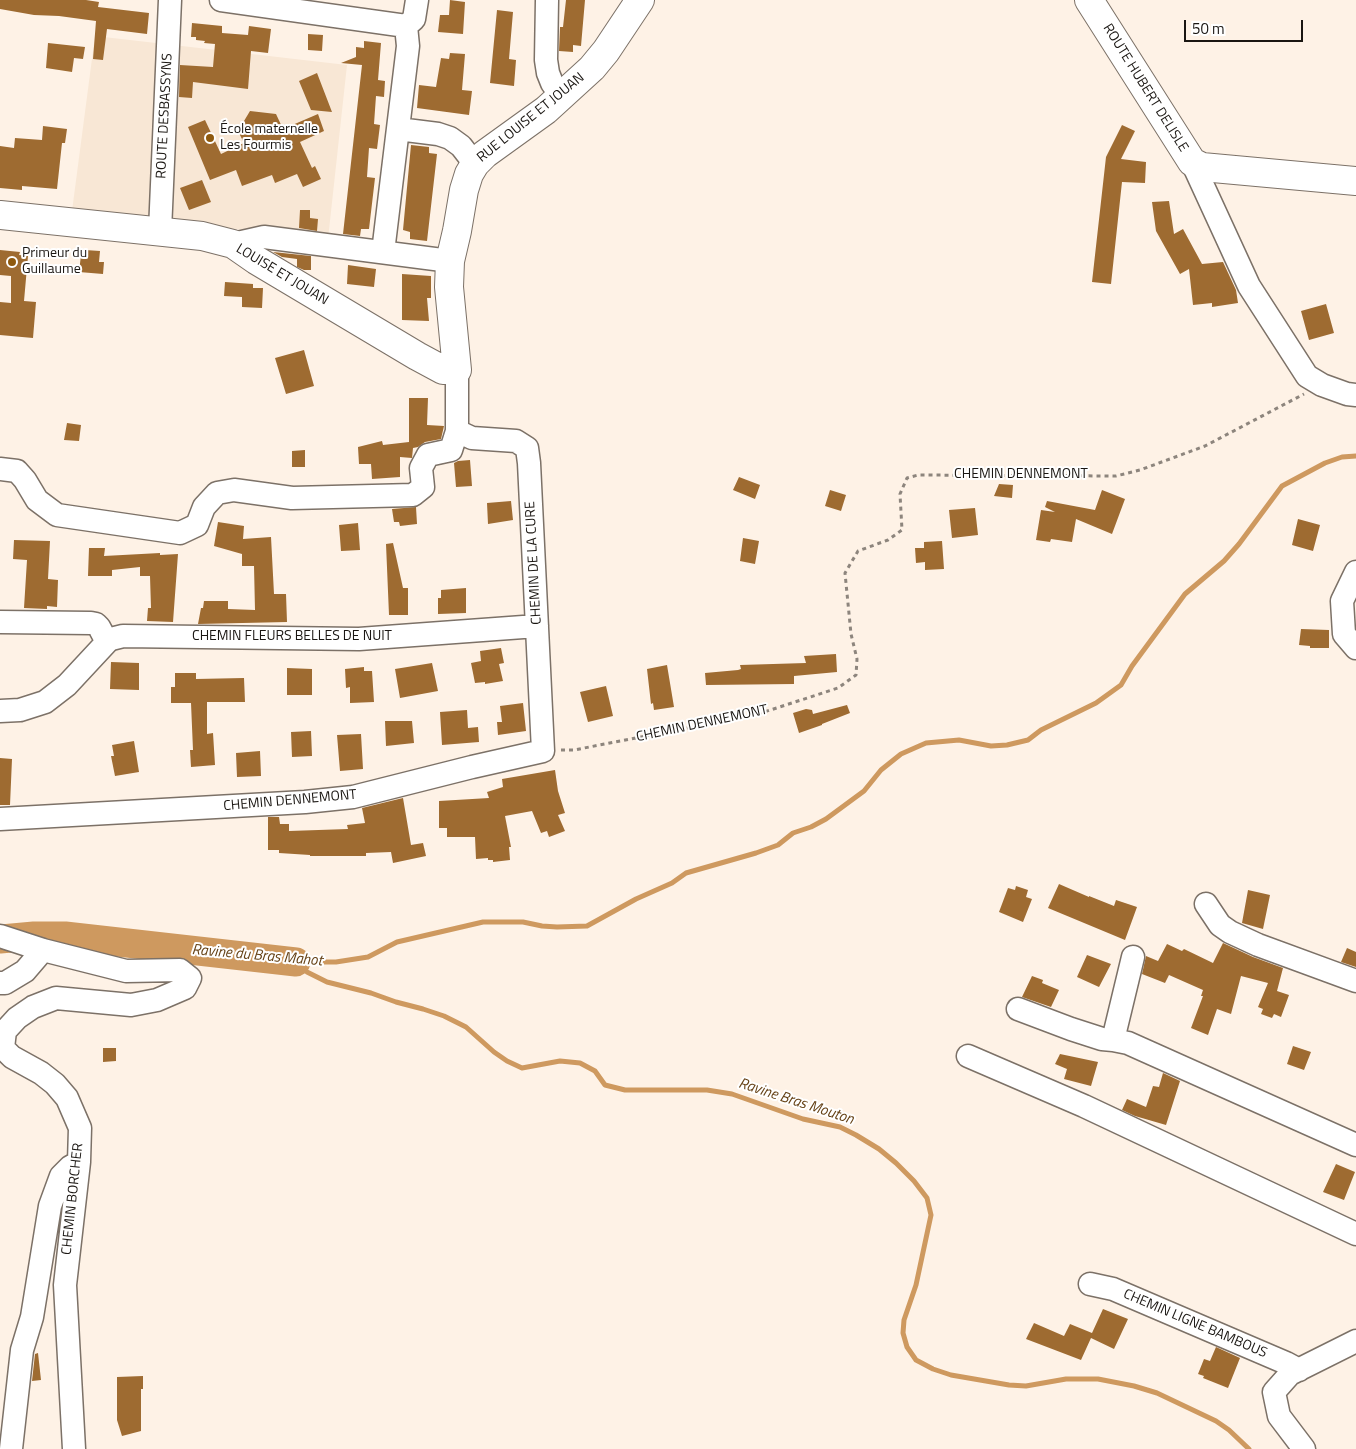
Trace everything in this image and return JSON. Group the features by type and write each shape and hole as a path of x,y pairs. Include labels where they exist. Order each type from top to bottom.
{"main road":[{"name":"RUE LOUISE ET JOUAN","path":"458,370 449,287 450,261 469,174 475,164 501,141 562,97 592,68 606,51 640,0"},
{"name":"ROUTE HUBERT DELISLE","path":"1090,0 1192,162 1202,167 1356,181"},
{"name":"LOUISE ET JOUAN","path":"0,215 202,236 233,244 256,260 426,361 443,370 458,370"}],"street":[{"name":"ROUTE DESBASSYNS","path":"160,231 170,0"},
{"path":"221,0 298,5 406,26"},
{"path":"406,26 414,19 416,0"},
{"path":"547,0 546,60 548,73 552,83 562,97"},
{"path":"383,252 408,46 406,26"},
{"path":"398,129 438,134 450,138 461,146 475,164"},
{"path":"1192,162 1249,286 1307,376 1322,385 1347,394 1356,395"},
{"path":"233,244 264,237 450,261"},
{"path":"0,469 17,471 37,500 57,515 180,534 198,525 204,508 217,493 234,490 292,498 413,495 423,487 422,468 428,455 451,450 457,431 458,370"},
{"name":"CHEMIN DE LA CURE","path":"457,431 472,438 516,441 527,448 543,751"},
{"path":"1356,572 1342,601 1344,634 1356,648"},
{"path":"0,622 91,623 96,624 107,642 67,685 45,702 20,710 0,711"},
{"name":"CHEMIN FLEURS BELLES DE NUIT","path":"107,642 122,636 359,639 537,626"},
{"name":"CHEMIN DENNEMONT","path":"0,819 305,802 353,797 543,751"},
{"path":"1206,904 1220,925 1230,932 1356,981"},
{"path":"0,936 33,948 26,971 5,983 0,983"},
{"name":"CHEMIN BORCHER","path":"33,948 126,971 180,970 190,978 185,988 157,1000 132,1005 56,998 33,1007 17,1018 5,1031 2,1048 12,1057 41,1073 55,1084 67,1098 80,1128 79,1162 65,1285 74,1449"},
{"path":"1113,1040 1133,957"},
{"path":"1018,1009 1102,1039 1128,1043 1356,1145"},
{"path":"968,1056 1084,1106 1356,1234"},
{"path":"11,1449 22,1350 32,1317 50,1206 61,1176 70,1167 79,1162"},
{"name":"CHEMIN LIGNE BAMBOUS","path":"1090,1284 1113,1289 1299,1370"},
{"path":"1304,1449 1278,1416 1274,1392 1290,1374 1356,1341"}],"path":[{"name":"CHEMIN DENNEMONT","path":"543,751 574,750 758,714 838,688 856,675 857,658 851,634 845,573 858,551 888,540 902,530 900,494 907,478 918,475 1116,476 1140,470 1205,446 1322,385"}],"shaded area":[{"name":"École maternelle Les Fourmis","path":"95,36 347,65 328,239 72,211"}],"building":[{"path":"0,0 86,0 99,2 98,7 149,13 147,34 107,29 103,60 93,59 96,21 34,15 0,9"},
{"path":"450,0 465,2 463,34 438,32 440,15 449,15"},
{"path":"566,0 585,0 581,46 573,45 573,52 559,51 560,27 563,27"},
{"path":"497,10 513,12 509,59 516,60 514,86 490,83"},
{"path":"192,23 222,26 222,33 248,35 249,26 271,29 268,53 251,51 248,89 193,82 192,98 179,97 180,65 213,67 215,44 204,43 205,41 196,40 196,37 191,37"},
{"path":"308,34 323,35 322,51 308,50"},
{"path":"364,41 381,43 378,80 385,81 384,97 376,96 374,124 380,125 377,149 369,148 367,177 375,178 369,229 361,229 360,236 343,234 362,65 341,63 356,57 356,47 364,48"},
{"path":"48,43 85,47 83,59 74,58 72,72 46,68"},
{"path":"450,53 465,54 462,90 472,91 469,115 417,108 419,85 436,87 441,58 449,59"},
{"path":"317,73 332,112 311,110 299,81"},
{"path":"250,111 276,114 283,129 318,114 324,131 300,142 312,168 315,166 321,179 303,187 297,174 275,183 272,175 242,186 236,170 210,180 188,127 205,120 221,154 244,143 238,131"},
{"path":"1122,125 1135,131 1121,159 1146,162 1145,183 1122,182 1111,284 1092,282 1106,157"},
{"path":"43,126 67,129 65,143 62,143 57,189 22,186 22,190 0,188 0,146 14,148 15,138 42,140"},
{"path":"411,145 429,147 429,153 437,154 427,241 410,239 410,232 403,230"},
{"path":"202,180 211,202 189,210 180,188"},
{"path":"1169,201 1174,234 1183,229 1202,264 1223,262 1236,290 1238,303 1212,307 1212,303 1193,305 1189,269 1180,274 1156,231 1152,202"},
{"path":"300,210 310,210 310,218 318,219 317,231 299,228"},
{"path":"0,250 20,252 19,255 28,256 24,301 36,302 33,338 0,335 0,302 11,303 11,276 0,275"},
{"path":"85,250 100,251 99,262 104,262 103,274 79,272 81,255 84,255"},
{"path":"273,252 311,256 311,270 297,267 297,259 282,257"},
{"path":"348,265 376,269 374,287 347,284"},
{"path":"402,274 431,276 431,298 427,298 429,321 402,320"},
{"path":"225,282 253,284 253,288 263,288 262,308 242,307 242,297 224,296"},
{"path":"1326,304 1334,333 1309,340 1301,311"},
{"path":"304,350 314,386 286,394 275,358"},
{"path":"409,398 428,398 427,425 444,426 441,439 425,442 413,448 412,458 400,457 400,477 372,479 371,464 359,464 358,447 382,441 383,445 409,442"},
{"path":"67,423 81,425 79,441 64,440"},
{"path":"305,450 305,467 292,467 292,451"},
{"path":"470,460 472,486 456,487 454,463"},
{"path":"739,477 760,485 755,499 733,490"},
{"path":"999,484 1013,485 1012,498 994,496"},
{"path":"830,490 846,495 841,511 825,506"},
{"path":"1102,490 1125,499 1112,534 1076,519 1072,542 1051,539 1050,542 1036,540 1041,510 1055,512 1045,507 1047,501 1095,510"},
{"path":"511,501 513,520 488,524 487,503"},
{"path":"416,507 417,524 400,526 399,522 394,522 392,509"},
{"path":"975,508 978,535 952,538 949,510"},
{"path":"1298,519 1320,525 1313,551 1292,545"},
{"path":"218,522 244,526 243,539 271,537 274,594 286,594 287,622 198,624 204,601 228,601 228,609 255,610 254,566 242,566 242,554 214,546"},
{"path":"358,523 360,550 341,551 339,525"},
{"path":"743,538 759,541 755,564 740,561"},
{"path":"14,540 50,541 48,579 58,580 57,607 47,606 47,609 24,608 27,560 13,559"},
{"path":"942,541 944,569 925,570 925,562 916,563 915,548 924,548 924,542"},
{"path":"393,543 403,588 408,588 408,615 389,615 386,544"},
{"path":"89,548 105,548 104,556 178,554 173,622 147,621 148,608 151,608 150,576 140,576 140,567 112,570 112,576 88,576"},
{"path":"466,588 466,613 438,614 438,598 441,598 441,590"},
{"path":"1301,629 1329,630 1329,648 1310,648 1310,646 1299,645"},
{"path":"501,648 504,663 499,664 503,681 485,684 485,682 475,683 471,663 481,661 480,651"},
{"path":"836,654 837,672 794,676 794,684 706,685 705,673 738,670 741,669 740,665 806,663 804,656"},
{"path":"111,662 139,663 139,690 110,689"},
{"path":"432,663 438,691 400,698 395,669"},
{"path":"667,665 674,707 654,710 653,703 651,704 647,669"},
{"path":"364,667 364,671 372,671 374,702 350,703 350,687 346,688 345,669"},
{"path":"287,668 312,669 312,695 287,695"},
{"path":"175,673 196,673 196,679 244,678 245,702 207,702 207,734 213,733 215,765 191,767 190,750 193,750 191,703 171,703 171,687 175,687"},
{"path":"606,686 613,716 588,722 580,692"},
{"path":"523,703 526,731 498,735 497,722 502,722 500,706"},
{"path":"847,705 850,713 799,733 793,713 806,709 812,710 813,714"},
{"path":"467,710 468,728 478,727 479,742 442,745 440,712"},
{"path":"385,721 412,721 414,743 386,746"},
{"path":"311,731 312,756 292,757 291,732"},
{"path":"361,734 363,769 340,771 337,735"},
{"path":"134,741 139,772 115,776 111,756 114,756 112,745"},
{"path":"260,751 261,776 237,777 236,753"},
{"path":"0,758 12,759 10,805 0,805"},
{"path":"555,770 558,791 565,813 558,815 565,831 549,837 547,831 541,833 532,811 505,816 511,847 509,847 510,860 493,862 493,860 488,860 488,858 476,859 475,837 447,837 447,828 439,828 439,801 489,798 487,792 503,787 502,779"},
{"path":"403,798 411,845 423,843 426,856 393,863 391,852 366,853 366,856 310,856 279,853 279,850 268,850 268,817 279,817 280,824 289,824 289,831 348,829 347,825 365,823 362,808"},
{"path":"1059,884 1114,906 1116,900 1137,907 1125,940 1048,908"},
{"path":"1016,886 1028,890 1026,897 1032,899 1023,922 999,912 1008,888 1015,890"},
{"path":"1248,890 1270,895 1263,929 1242,923"},
{"path":"1223,943 1283,968 1277,991 1289,995 1281,1017 1274,1014 1272,1018 1261,1014 1263,1009 1258,1007 1268,983 1241,976 1231,1014 1217,1009 1208,1035 1191,1028 1203,996 1201,996 1203,990 1169,975 1165,983 1142,974 1146,956 1158,961 1167,944 1182,951 1184,949 1213,963"},
{"path":"1347,948 1356,952 1356,967 1341,962"},
{"path":"1087,955 1111,964 1099,987 1077,977"},
{"path":"1032,976 1043,980 1042,983 1059,990 1051,1007 1022,997"},
{"path":"1293,1046 1311,1052 1304,1070 1287,1064"},
{"path":"103,1048 116,1048 116,1061 103,1062"},
{"path":"1060,1054 1098,1062 1091,1086 1064,1079 1067,1069 1055,1064"},
{"path":"1163,1073 1180,1081 1166,1125 1122,1110 1127,1099 1146,1107 1153,1086 1159,1087"},
{"path":"1336,1164 1355,1172 1344,1200 1323,1192"},
{"path":"1103,1309 1128,1319 1114,1349 1091,1338 1081,1360 1026,1339 1034,1323 1064,1336 1070,1324 1092,1333"},
{"path":"1216,1347 1240,1358 1228,1388 1203,1378 1204,1376 1198,1374 1204,1359 1210,1361"},
{"path":"38,1353 41,1380 32,1381 35,1354"},
{"path":"143,1376 143,1389 141,1389 141,1431 122,1436 117,1420 117,1377"}],"waterway":[{"name":"Ravine du Bras Mahot","path":"296,962 336,962 368,957 397,942 483,922 523,922 557,927 587,926 636,899 672,883 686,873 778,845 793,833 811,827 826,819 864,791 881,770 901,754 926,743 959,740 991,746 1007,745 1028,740 1041,730 1096,703 1121,685 1132,666 1185,594 1224,561 1282,486 1325,463 1342,457 1356,456"},
{"name":"Ravine du Bras Mahot","path":"0,939 65,936 296,962"},
{"name":"Ravine Bras Mouton","path":"296,962 307,972 327,982 371,993 444,1016 466,1027 494,1052 522,1068 560,1061 580,1063 595,1071 605,1085 625,1090 707,1090 732,1094 803,1119 840,1127 856,1135 879,1149 896,1163 914,1181 927,1198 931,1215 916,1285 904,1320 903,1333 907,1347 916,1360 933,1369 951,1375 1009,1385 1026,1386 1066,1379 1098,1379 1134,1386 1157,1393 1216,1421 1229,1430 1249,1449"}],"place":[{"name":"École maternelle Les Fourmis","path":"210,138"},
{"name":"Primeur du Guillaume","path":"12,262"}]}
